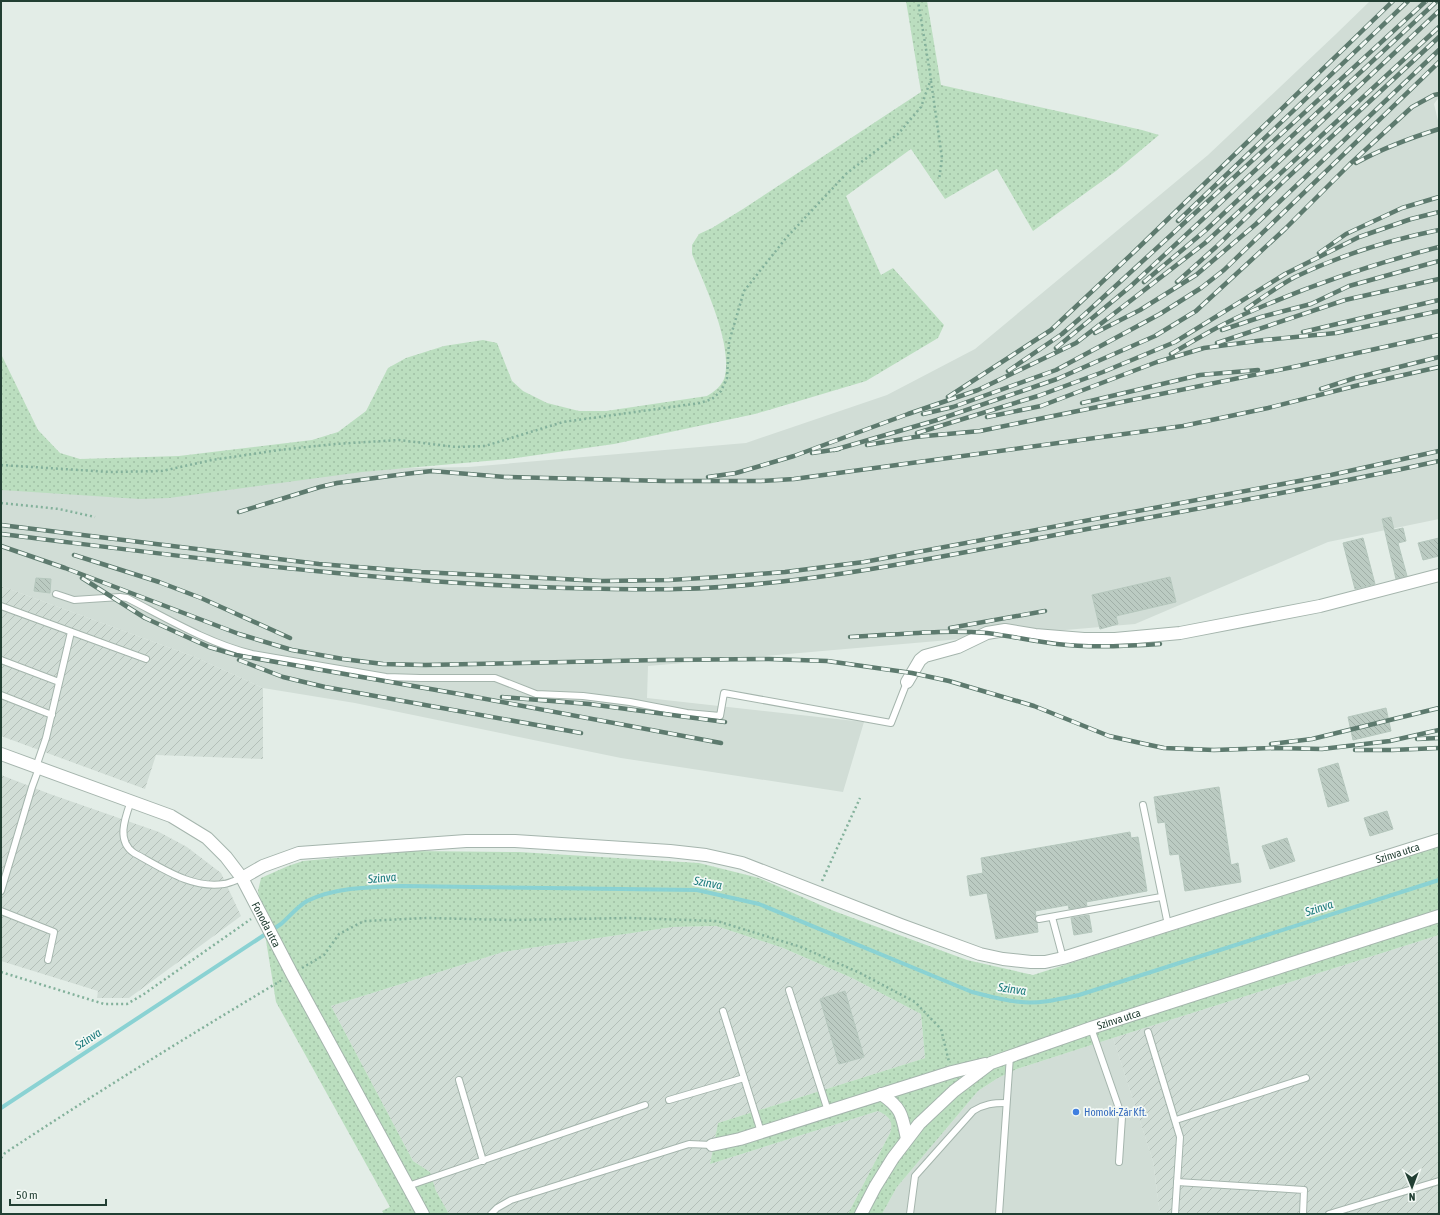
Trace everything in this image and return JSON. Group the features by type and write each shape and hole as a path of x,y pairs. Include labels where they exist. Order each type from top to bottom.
{"street":[{"path":"907,682 920,660 925,656 958,647 987,633 997,630 1013,630 1035,635 1063,638 1099,639 1180,633 1320,606 1439,575"},
{"name":"Fonoda utca","path":"1,754 171,816 197,830 216,846 242,878 292,974 423,1214"},
{"name":"Szinva utca","path":"242,878 263,866 299,853 466,841 515,841 670,851 706,855 742,863 901,926 980,954 1003,959 1045,962 1439,840"},
{"name":"Szinva utca","path":"861,1214 875,1187 907,1139 919,1124 954,1091 991,1063 1091,1028 1439,916"},
{"path":"712,1145 761,1132 952,1072 991,1063"},
{"path":"881,1094 898,1108 902,1117 907,1139"}],"lane":[{"path":"56,594 74,600 120,597 127,598 195,633 240,651 252,654 386,677 495,678 536,694 583,696 630,702 688,713 720,716 724,693 891,723 907,682"},
{"path":"1,606 146,659"},
{"path":"1,892 38,768 71,632"},
{"path":"1,660 59,682"},
{"path":"1,696 52,714"},
{"path":"131,801 125,818 123,840 129,850 184,879 195,883 217,884 242,878"},
{"path":"1143,805 1168,925"},
{"path":"1039,920 1161,897"},
{"path":"1,911 54,932 48,960"},
{"path":"1052,917 1061,958"},
{"path":"789,990 828,1111"},
{"path":"723,1011 761,1132"},
{"path":"1091,1028 1122,1117 1119,1162"},
{"path":"1148,1032 1180,1137 1175,1214"},
{"path":"998,1214 1010,1056"},
{"path":"669,1100 744,1078"},
{"path":"1176,1120 1306,1078"},
{"path":"459,1080 483,1161"},
{"path":"910,1214 915,1176 973,1111 990,1103 1006,1103"},
{"path":"408,1186 645,1105"},
{"path":"491,1214 497,1208 511,1200 682,1146 689,1144 712,1145"},
{"path":"1329,1214 1439,1181"},
{"path":"1178,1182 1304,1190 1303,1214"}],"path":[{"path":"918,1 942,158 939,180"},
{"path":"1,465 110,472 162,471 212,460 279,450 335,444 399,440 456,447 485,446 563,422 700,404 712,399 721,391 727,378 729,342 744,291 786,238 847,173 898,134 921,107 931,79"},
{"path":"1,503 59,509 95,517"},
{"path":"817,892 860,798"},
{"path":"1,1158 5,1153 74,1108 220,1017 324,955 339,934 364,921 427,918 510,920 630,918 718,921 801,947 860,973 915,1002 941,1028 952,1072"},
{"path":"1,972 104,1004 127,1004 144,994 251,919"}],"shaded area":[{"path":"1370,1 1439,1 1439,97 1434,104 1439,125 1439,519 1328,542 1135,624 648,666 647,698 864,722 843,792 621,758 355,703 263,688 195,657 1,586 1,490 319,470 469,467 746,443 887,395 975,349 1208,155"},
{"path":"1,586 195,657 263,688 263,759 156,755 145,789 1,736"},
{"path":"1,775 50,794 159,832 187,847 221,873 241,916 129,998 97,998 98,991 1,961"},
{"path":"716,926 783,948 852,978 921,1014 925,1058 718,1123 710,1164 878,1111 886,1115 891,1120 892,1127 890,1133 848,1214 449,1214 436,1191 430,1172 413,1161 331,1006 503,952 673,927"},
{"path":"1439,935 1439,1214 1160,1214 1153,1161 1113,1038"},
{"path":"1113,1038 1153,1161 1160,1214 882,1214 897,1187 978,1091 998,1078 1017,1069"}],"green space":[{"path":"906,1 927,1 941,85 1159,135 1116,171 1033,231 997,169 945,199 911,149 846,196 881,275 893,268 944,325 938,338 866,381 755,414 614,444 509,459 362,472 169,498 140,499 1,490 1,354 38,430 60,453 80,459 179,456 312,440 338,432 366,411 388,368 406,358 444,346 483,340 497,343 512,381 523,391 547,403 579,411 606,411 707,396 718,388 724,379 726,362 725,347 716,314 692,254 692,245 699,234 712,228 743,209 921,92"},
{"path":"1439,846 1439,935 1017,1069 998,1078 978,1091 897,1187 882,1214 848,1214 890,1133 890,1119 878,1111 710,1164 718,1123 925,1058 921,1014 852,978 783,948 716,926 673,927 503,952 331,1006 413,1161 430,1172 436,1191 449,1214 384,1214 382,1211 390,1207 276,1002 258,891 261,878 303,861 410,851 519,852 699,863 759,878 834,911 967,960 1033,975"}],"building":[{"path":"1391,517 1394,530 1403,528 1406,541 1398,543 1407,576 1396,579 1382,519"},
{"path":"1363,538 1375,584 1355,589 1343,543"},
{"path":"1439,538 1439,556 1423,560 1418,543"},
{"path":"1170,577 1176,602 1116,616 1118,624 1100,629 1092,595"},
{"path":"36,578 51,579 50,593 34,591"},
{"path":"1386,708 1391,731 1353,740 1348,717"},
{"path":"1338,763 1349,801 1328,807 1318,769"},
{"path":"1219,787 1231,865 1238,863 1241,882 1185,891 1179,854 1170,855 1165,822 1158,823 1154,797"},
{"path":"1387,811 1393,829 1370,836 1364,818"},
{"path":"1130,832 1131,838 1138,837 1147,891 1086,902 1087,906 1069,909 1068,905 1035,911 1038,932 996,939 987,893 970,896 967,876 983,873 981,858"},
{"path":"1287,838 1295,861 1270,869 1262,846"},
{"path":"1089,915 1092,932 1074,935 1071,918"},
{"path":"845,991 864,1057 839,1064 820,999"}],"waterway":[{"name":"Szinva","path":"1,1108 281,924 307,901 318,896 342,890 366,887 402,886 697,890 759,904 972,992 1015,1001 1035,1002 1050,1001 1079,995 1439,880"}],"railway":[{"path":"948,397 1051,330 1135,251 1393,1"},
{"path":"1178,221 1408,1"},
{"path":"1008,371 1062,334 1085,314 1426,1"},
{"path":"1056,348 1131,286 1437,1"},
{"path":"1144,282 1206,230 1439,11"},
{"path":"708,477 736,473 794,456 978,390 1076,343 1205,243 1439,27"},
{"path":"1177,282 1439,37"},
{"path":"1095,333 1140,310 1196,275 1256,224 1439,50"},
{"path":"923,414 953,407 1056,370 1160,314 1201,288 1224,270 1439,62"},
{"path":"834,450 937,420 1057,379 1155,336 1196,311 1285,229 1350,164 1412,107 1434,95 1439,94"},
{"path":"1356,163 1397,144 1439,129"},
{"path":"1319,253 1346,234 1402,208 1439,197"},
{"path":"917,433 1038,396 1103,372 1175,342 1285,274 1359,237 1411,219 1439,212"},
{"path":"1246,309 1270,292 1312,269 1384,243 1439,230"},
{"path":"1171,354 1222,325 1299,291 1392,260 1439,247"},
{"path":"1222,330 1261,317 1311,304 1349,286 1439,261"},
{"path":"1217,343 1345,300 1439,279"},
{"path":"1303,332 1439,300"},
{"path":"987,417 1041,406 1157,362 1204,348 1336,333 1439,311"},
{"path":"867,445 915,437 980,431 1298,366 1439,335"},
{"path":"1321,389 1355,378 1439,357"},
{"path":"239,512 337,483 432,471 505,477 665,481 761,481 794,479 1183,426 1268,408 1439,367"},
{"path":"1082,403 1200,375 1258,370"},
{"path":"812,453 839,449"},
{"path":"1,525 319,564 421,572 602,581 669,580 785,572 864,562 1331,475 1439,451"},
{"path":"1,534 283,568 425,581 608,589 723,587 770,583 908,563 1390,472 1439,461"},
{"path":"1,546 65,568 239,634 292,650 343,659 383,664 425,665 659,660 769,659 827,661 912,673 949,681 1034,706 1109,736 1164,748 1214,750 1275,748 1322,749 1390,741 1439,730"},
{"path":"74,555 159,582 201,598 290,638"},
{"path":"82,578 145,618 209,647 236,655 459,694 721,743"},
{"path":"950,628 1045,611"},
{"path":"850,637 936,632 970,632 987,633 1048,643 1083,646 1160,644"},
{"path":"239,660 283,677 325,687 581,733"},
{"path":"502,697 589,704 725,722"},
{"path":"1271,744 1312,739 1439,708"},
{"path":"1417,739 1439,738"},
{"path":"1355,750 1439,748"}],"place":[{"name":"Homoki-Zár Kft.","path":"1076,1112"}]}
